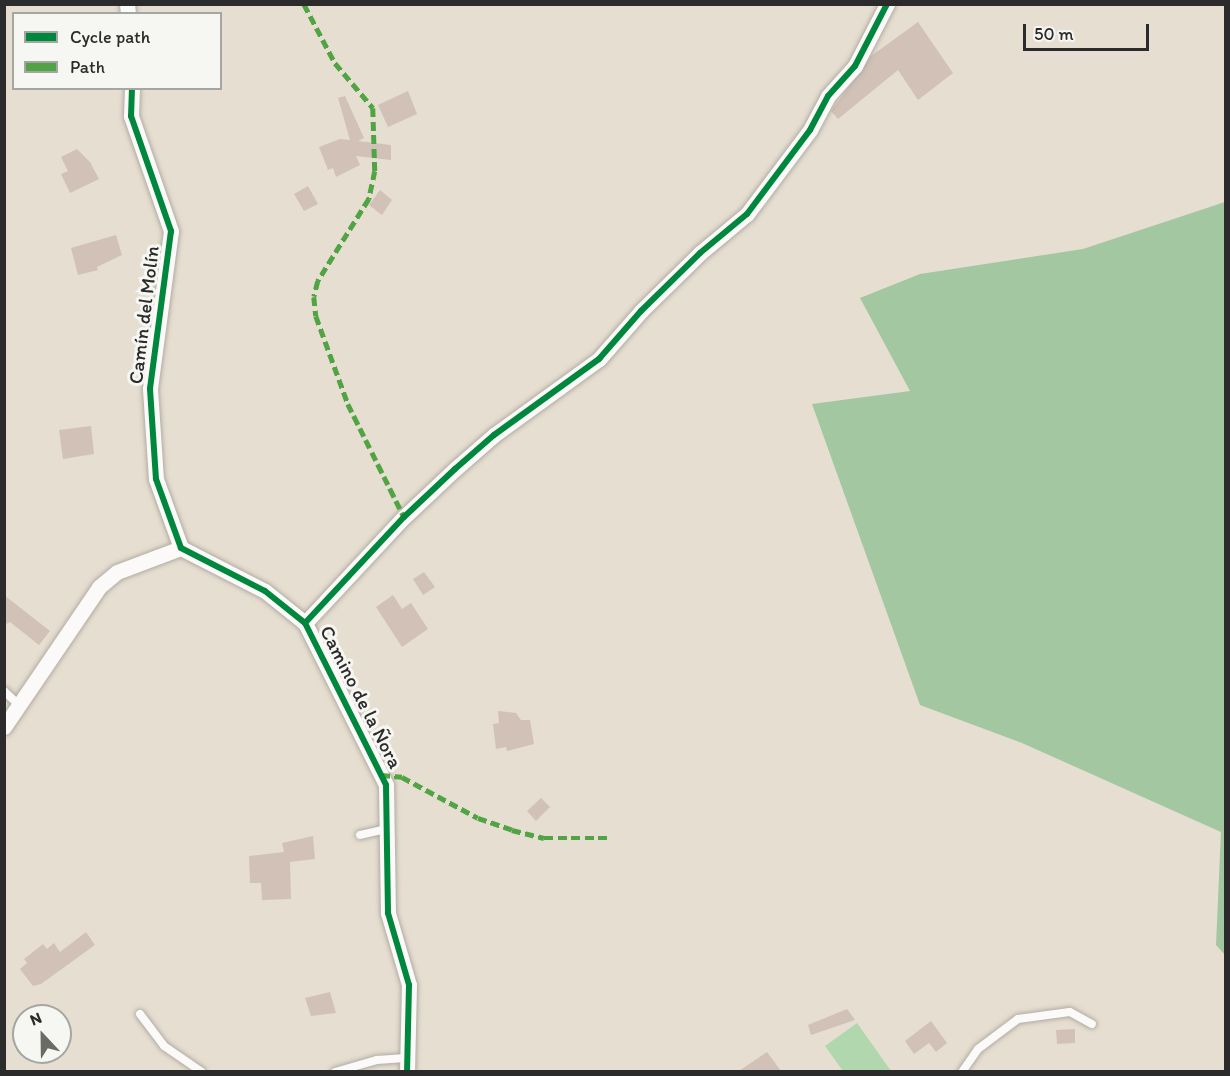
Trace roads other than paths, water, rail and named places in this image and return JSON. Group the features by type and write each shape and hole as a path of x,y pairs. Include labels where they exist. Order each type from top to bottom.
{"street":[{"path":"4,727 99,587 117,572 181,548 265,591 305,622 447,477 494,435 599,359 641,311 700,253 747,214 810,130 828,96 855,66 887,4"},
{"name":"Camín del Molín","path":"132,90 131,116 171,231 150,388 156,479 181,548"},
{"name":"Camino de la Ñora","path":"305,622 386,785 389,829 388,913 410,985 408,1065"}],"lane":[{"path":"4,692 20,706"},
{"path":"360,835 389,829"},
{"path":"962,1071 978,1049 1018,1019 1070,1012 1092,1024"},
{"path":"140,1014 164,1046 202,1071"},
{"path":"336,1071 377,1060 408,1065"}]}
